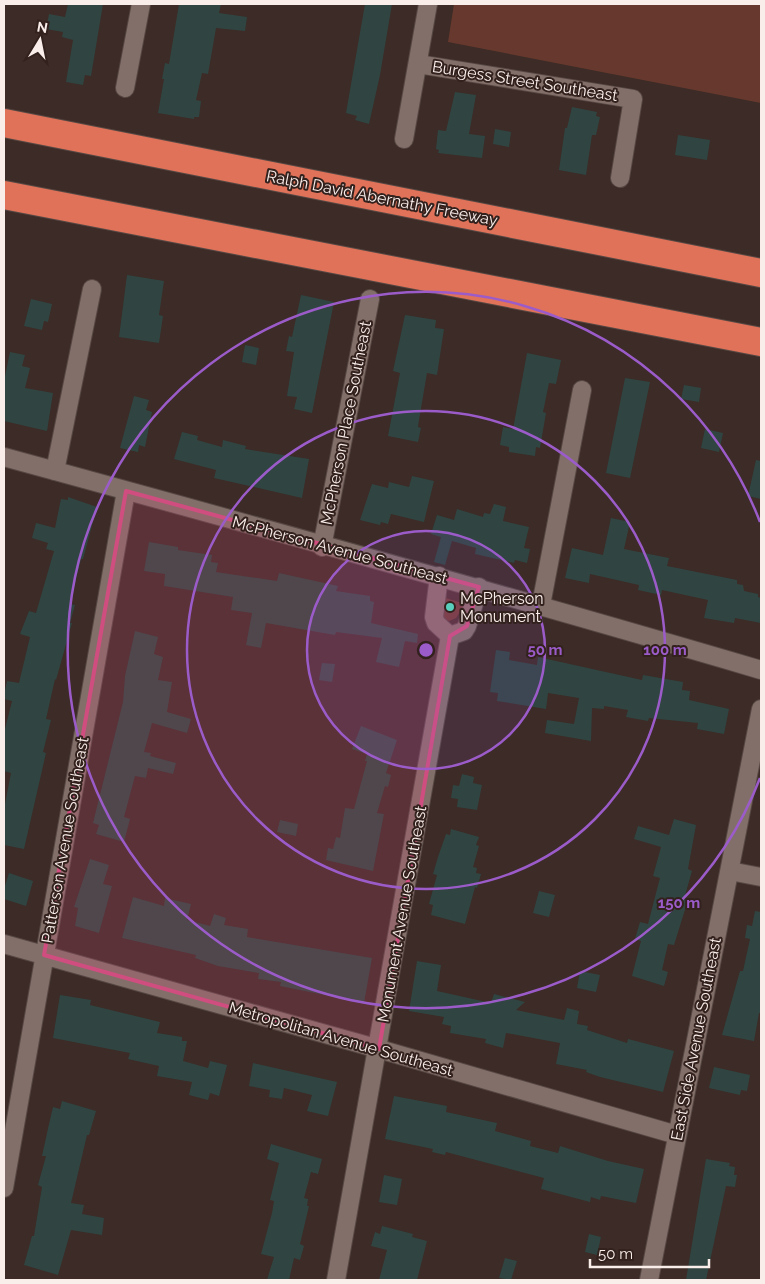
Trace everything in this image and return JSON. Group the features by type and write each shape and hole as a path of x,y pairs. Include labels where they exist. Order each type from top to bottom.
{"highway":[{"name":"Ralph David Abernathy Freeway","path":"4,123 761,273"},
{"path":"4,195 761,342"}],"street":[{"path":"125,88 141,4"},
{"path":"404,139 428,4"},
{"name":"Burgess Street Southeast","path":"418,64 633,99 620,178"},
{"path":"55,471 92,289"},
{"name":"McPherson Place Southeast","path":"322,546 370,299"},
{"path":"541,605 582,390"},
{"name":"McPherson Avenue Southeast","path":"4,457 322,546 439,576 761,670"},
{"name":"Patterson Avenue Southeast","path":"4,1188 126,491"},
{"path":"439,576 434,617 436,623 450,636 464,631 480,588"},
{"name":"Monument Avenue Southeast","path":"336,1280 379,1049 450,636"},
{"name":"East Side Avenue Southeast","path":"649,1280 761,709"},
{"path":"730,871 761,878"},
{"name":"Metropolitan Avenue Southeast","path":"4,944 379,1049 677,1136"}],"highlighted area":[{"path":"126,491 479,587 467,626 450,636 379,1049 44,955"}],"shaded area":[{"path":"454,4 761,4 761,103 448,42"},
{"path":"439,596 465,604 456,618 449,621 441,617"}],"building":[{"path":"68,4 103,4 91,76 85,75 83,85 66,82 73,40 62,37 63,32 46,29 49,14 65,17"},
{"path":"179,4 221,4 219,13 247,17 245,31 216,28 208,74 202,73 196,100 201,101 199,117 194,117 194,119 158,113 165,63 169,64"},
{"path":"365,4 392,4 380,75 369,124 355,120 357,116 346,113"},
{"path":"455,92 476,95 469,134 485,136 482,158 438,153 439,150 436,149 438,130 446,131"},
{"path":"572,107 597,112 596,116 600,117 596,135 592,135 586,175 559,170 565,128 567,128"},
{"path":"495,129 511,132 509,147 493,144"},
{"path":"678,135 710,140 707,160 675,155"},
{"path":"127,275 164,281 159,315 163,316 159,343 119,337"},
{"path":"301,295 334,302 312,413 294,409 297,397 287,396 294,352 286,351 289,336 292,337"},
{"path":"31,299 52,304 48,322 44,321 42,330 24,326"},
{"path":"405,315 436,320 435,328 444,329 437,375 427,373 418,427 421,428 418,442 388,436 400,373 393,371"},
{"path":"245,345 259,348 256,365 242,362"},
{"path":"10,352 25,355 22,366 30,368 25,388 53,393 47,431 4,421 4,381"},
{"path":"527,353 561,360 556,384 549,383 543,412 546,413 540,448 536,447 535,456 509,452 509,447 500,445 503,427 513,429"},
{"path":"625,378 650,382 630,478 606,473"},
{"path":"684,385 701,388 699,402 681,399"},
{"path":"134,396 149,400 146,410 152,412 145,447 139,445 138,452 120,448"},
{"path":"705,429 723,433 719,452 701,448"},
{"path":"182,432 198,436 197,440 222,447 223,440 246,446 245,449 309,459 302,498 214,478 216,470 174,459"},
{"path":"756,460 761,461 761,499 748,496"},
{"path":"412,476 434,481 424,522 391,514 388,524 381,522 380,525 360,520 372,484 388,488 389,482 409,487"},
{"path":"68,497 97,507 70,604 75,605 70,623 72,623 55,679 46,719 51,720 43,752 46,753 24,849 4,845 4,809 11,773 4,771 4,733 12,701 4,699 4,695 7,681 19,683 30,637 20,634 29,611 36,613 54,551 46,549 48,543 32,538 36,523 55,528 61,499 68,500"},
{"path":"494,504 506,507 503,521 529,527 524,548 530,549 527,563 515,560 514,563 475,554 476,548 452,541 445,565 434,562 441,537 431,534 437,515 454,520 457,509 483,517 484,513 490,514"},
{"path":"611,518 630,522 624,549 669,558 667,566 737,580 737,584 743,585 744,591 758,594 758,597 761,598 761,623 735,618 734,623 704,618 708,600 662,590 661,595 638,590 639,585 590,574 589,583 565,578 572,548 603,555"},
{"path":"149,542 178,547 178,550 212,555 211,562 218,563 216,572 277,581 279,573 338,586 336,591 370,596 370,601 374,602 371,623 418,634 417,643 405,641 399,667 376,662 382,638 336,632 335,635 266,623 261,648 246,645 252,613 231,610 233,597 164,586 165,574 144,571"},
{"path":"135,631 158,637 154,654 163,657 158,680 172,682 167,712 191,719 187,733 152,723 144,752 151,753 150,756 176,763 173,774 148,768 146,778 135,776 124,817 130,819 124,842 96,834 99,825 93,823 123,702 125,676"},
{"path":"496,650 510,652 509,660 537,665 538,657 642,680 643,675 683,682 682,690 690,691 689,700 729,709 724,734 697,729 698,723 649,718 648,721 626,717 628,710 604,706 604,709 592,708 591,741 545,733 547,720 574,724 579,698 548,693 546,709 497,701 498,693 490,692"},
{"path":"322,663 335,664 332,682 319,680"},
{"path":"361,726 397,740 386,773 391,775 388,787 385,786 377,813 384,814 373,871 326,860 328,848 333,849 336,837 340,838 345,808 354,809 367,761 365,761 367,754 352,749"},
{"path":"462,774 474,777 473,783 482,785 477,810 457,807 458,799 451,798 453,785 459,786"},
{"path":"674,819 696,825 688,869 692,871 684,899 688,900 674,945 668,944 662,970 668,972 664,986 632,976 641,941 635,939 640,922 648,924 660,878 653,876 661,847 634,839 638,826 669,835"},
{"path":"280,820 298,824 296,836 277,832"},
{"path":"451,829 479,837 476,845 479,846 473,867 477,868 476,873 481,874 477,888 475,887 465,924 431,915 433,905 429,904 437,875 433,874 446,834 450,835"},
{"path":"90,859 109,865 103,884 112,886 99,933 75,926 78,908 74,907"},
{"path":"9,873 33,881 26,906 4,899 4,889"},
{"path":"539,891 555,895 549,917 533,913"},
{"path":"133,897 164,906 165,898 191,904 187,920 210,926 214,914 226,918 224,925 248,929 247,937 372,958 364,1003 280,986 281,982 258,979 259,973 218,966 195,958 196,955 122,938"},
{"path":"755,911 761,912 761,1013 759,1013 754,1041 722,1035 740,971 743,971 750,939 745,938 747,925 752,926"},
{"path":"417,961 441,965 437,991 491,1003 494,994 525,1002 516,1010 564,1020 567,1008 579,1011 577,1024 588,1026 587,1030 627,1043 628,1039 674,1051 663,1092 600,1077 586,1072 587,1070 556,1064 560,1043 506,1033 503,1048 485,1043 486,1039 450,1033 451,1026 442,1024 444,1017 409,1011"},
{"path":"580,971 600,975 596,992 577,988"},
{"path":"60,995 91,1000 90,1005 160,1022 157,1033 182,1037 182,1041 187,1041 183,1061 208,1068 210,1061 227,1065 219,1096 210,1093 208,1100 189,1095 192,1082 157,1076 159,1066 128,1059 130,1053 53,1038"},
{"path":"253,1063 337,1082 328,1116 307,1111 312,1095 284,1088 282,1099 269,1097 270,1090 249,1086"},
{"path":"714,1067 750,1075 747,1091 741,1090 740,1095 709,1088"},
{"path":"394,1096 447,1106 446,1112 497,1123 495,1131 531,1141 530,1146 558,1153 560,1146 608,1161 644,1169 636,1203 601,1196 600,1200 591,1197 590,1202 541,1189 544,1178 446,1152 445,1155 432,1152 433,1149 385,1139"},
{"path":"62,1101 96,1111 89,1135 87,1135 71,1203 84,1205 82,1214 104,1218 102,1235 71,1230 58,1275 24,1265 32,1236 34,1236 42,1187 38,1185 46,1156 42,1156 49,1124 53,1107 60,1109"},
{"path":"271,1144 322,1159 318,1174 311,1172 304,1198 308,1199 307,1206 309,1206 300,1244 304,1246 300,1260 294,1258 289,1280 267,1280 274,1257 261,1254 272,1213 274,1201 270,1200 279,1163 267,1159"},
{"path":"706,1159 730,1163 729,1166 735,1167 734,1175 737,1175 735,1187 726,1186 706,1280 686,1280"},
{"path":"384,1175 402,1179 397,1205 379,1202"},
{"path":"382,1226 413,1234 412,1237 427,1241 417,1280 379,1280 387,1250 371,1246 375,1232 380,1234"},
{"path":"589,1234 601,1237 597,1255 585,1252"},
{"path":"505,1258 517,1261 511,1280 499,1278"}],"place":[{"name":"McPherson Monument","path":"450,607"}]}
